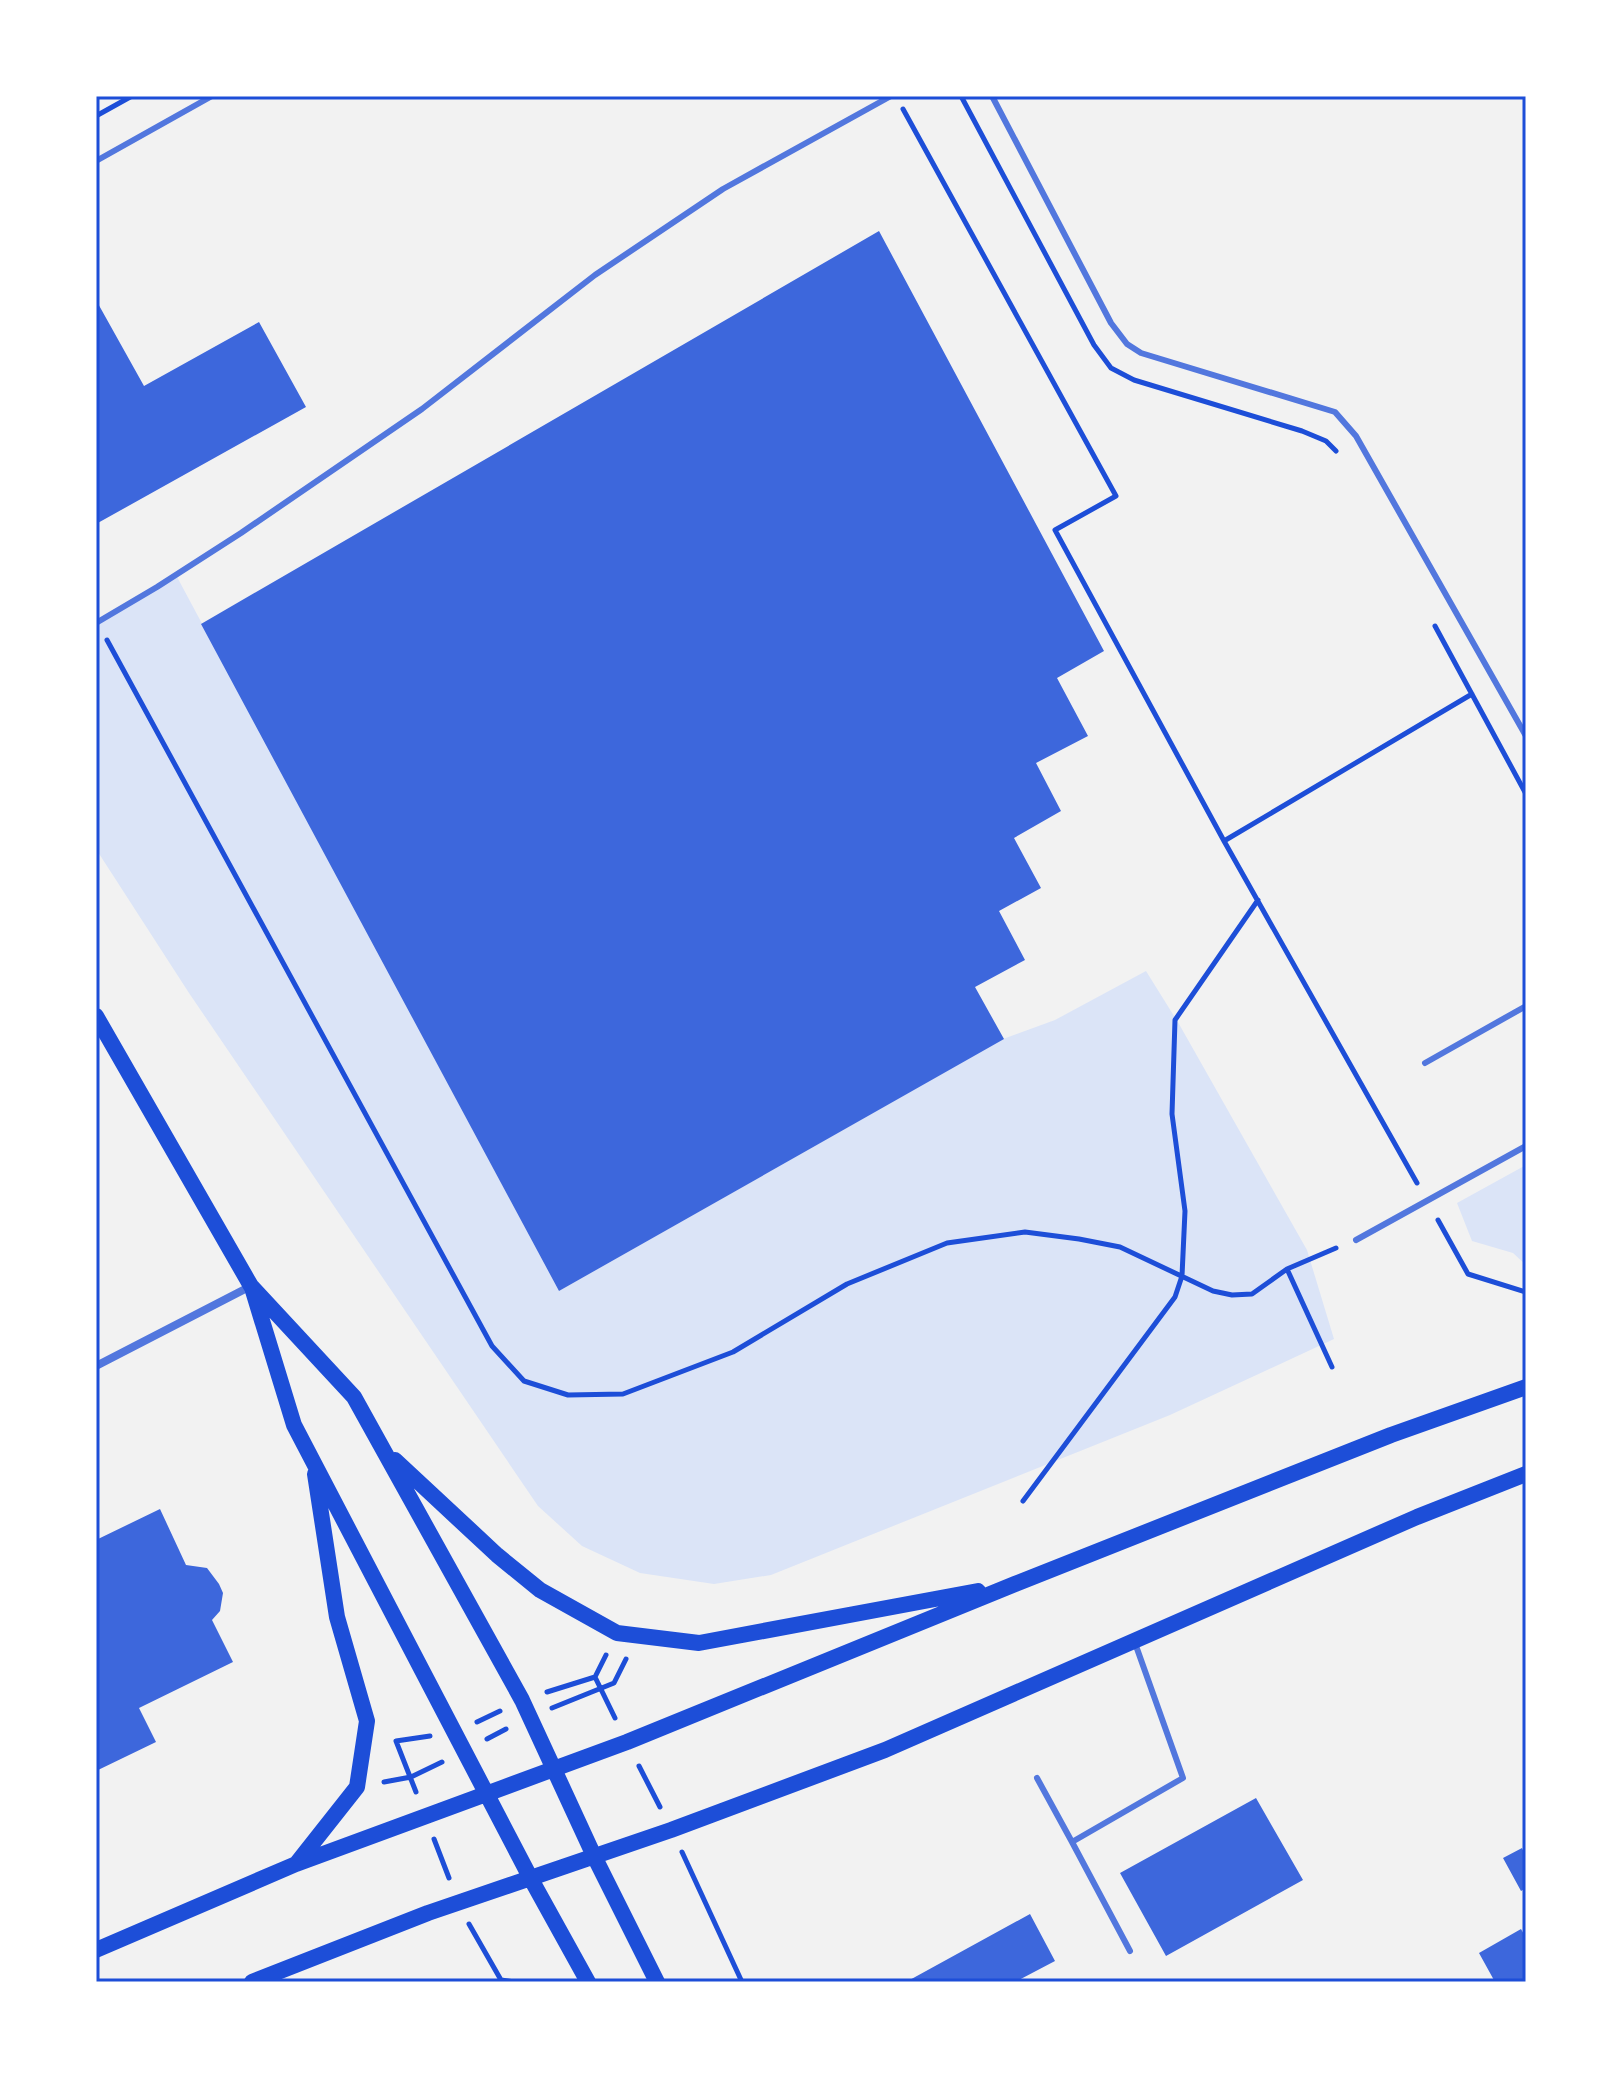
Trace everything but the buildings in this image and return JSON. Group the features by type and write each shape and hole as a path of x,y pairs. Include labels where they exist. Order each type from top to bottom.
{"main road":[{"path":"96,1016 100,1034 251,1286 354,1397 529,1716 657,1982"},
{"path":"251,1286 294,1425 588,1982"},
{"path":"96,1950 296,1864 555,1770 1391,1435 1526,1387"},
{"path":"383,1449 497,1555 540,1590 617,1633 699,1643 1015,1584"},
{"path":"296,1864 357,1787 367,1721 337,1617 313,1460"},
{"path":"252,1982 458,1903 671,1830 885,1750 1417,1517 1526,1474"}],"street":[{"path":"96,1366 251,1286"}],"lane":[{"path":"96,161 212,96"},
{"path":"97,622 228,542 422,409 595,275 723,189 894,96"},
{"path":"992,96 1111,323 1127,344 1141,353 1335,412 1356,436 1526,736"},
{"path":"1425,1063 1526,1006"},
{"path":"1356,1240 1526,1146"},
{"path":"1072,1842 1183,1778 1134,1640"},
{"path":"1037,1778 1130,1951"}],"path":[{"path":"96,116 132,96"},
{"path":"894,96 1116,496 1055,530 1224,841 1468,1274 1526,1292"},
{"path":"961,96 1094,345 1111,368 1134,380 1302,431 1326,441 1344,458"},
{"path":"97,622 492,1346 524,1381 568,1395 623,1394 733,1352 847,1284 947,1243 1025,1232 1079,1239 1120,1247 1213,1291 1232,1295 1252,1294 1287,1269 1356,1240"},
{"path":"1434,625 1526,794"},
{"path":"1224,841 1472,694"},
{"path":"1023,1501 1175,1297 1182,1276 1185,1211 1172,1114 1175,1020 1258,900"},
{"path":"1287,1269 1332,1367"},
{"path":"617,1633 595,1677 742,1982"},
{"path":"357,1787 411,1777 529,1716 602,1690 614,1683 638,1635"},
{"path":"396,1741 458,1903 501,1980 515,1982"}],"shaded area":[{"path":"176,575 559,1291 1003,1039 1055,1020 1146,971 1307,1250 1334,1339 1170,1415 771,1575 714,1584 640,1573 582,1546 538,1506 189,993 96,849 96,623"},
{"path":"1526,1165 1526,1265 1513,1253 1472,1241 1457,1203"}]}
